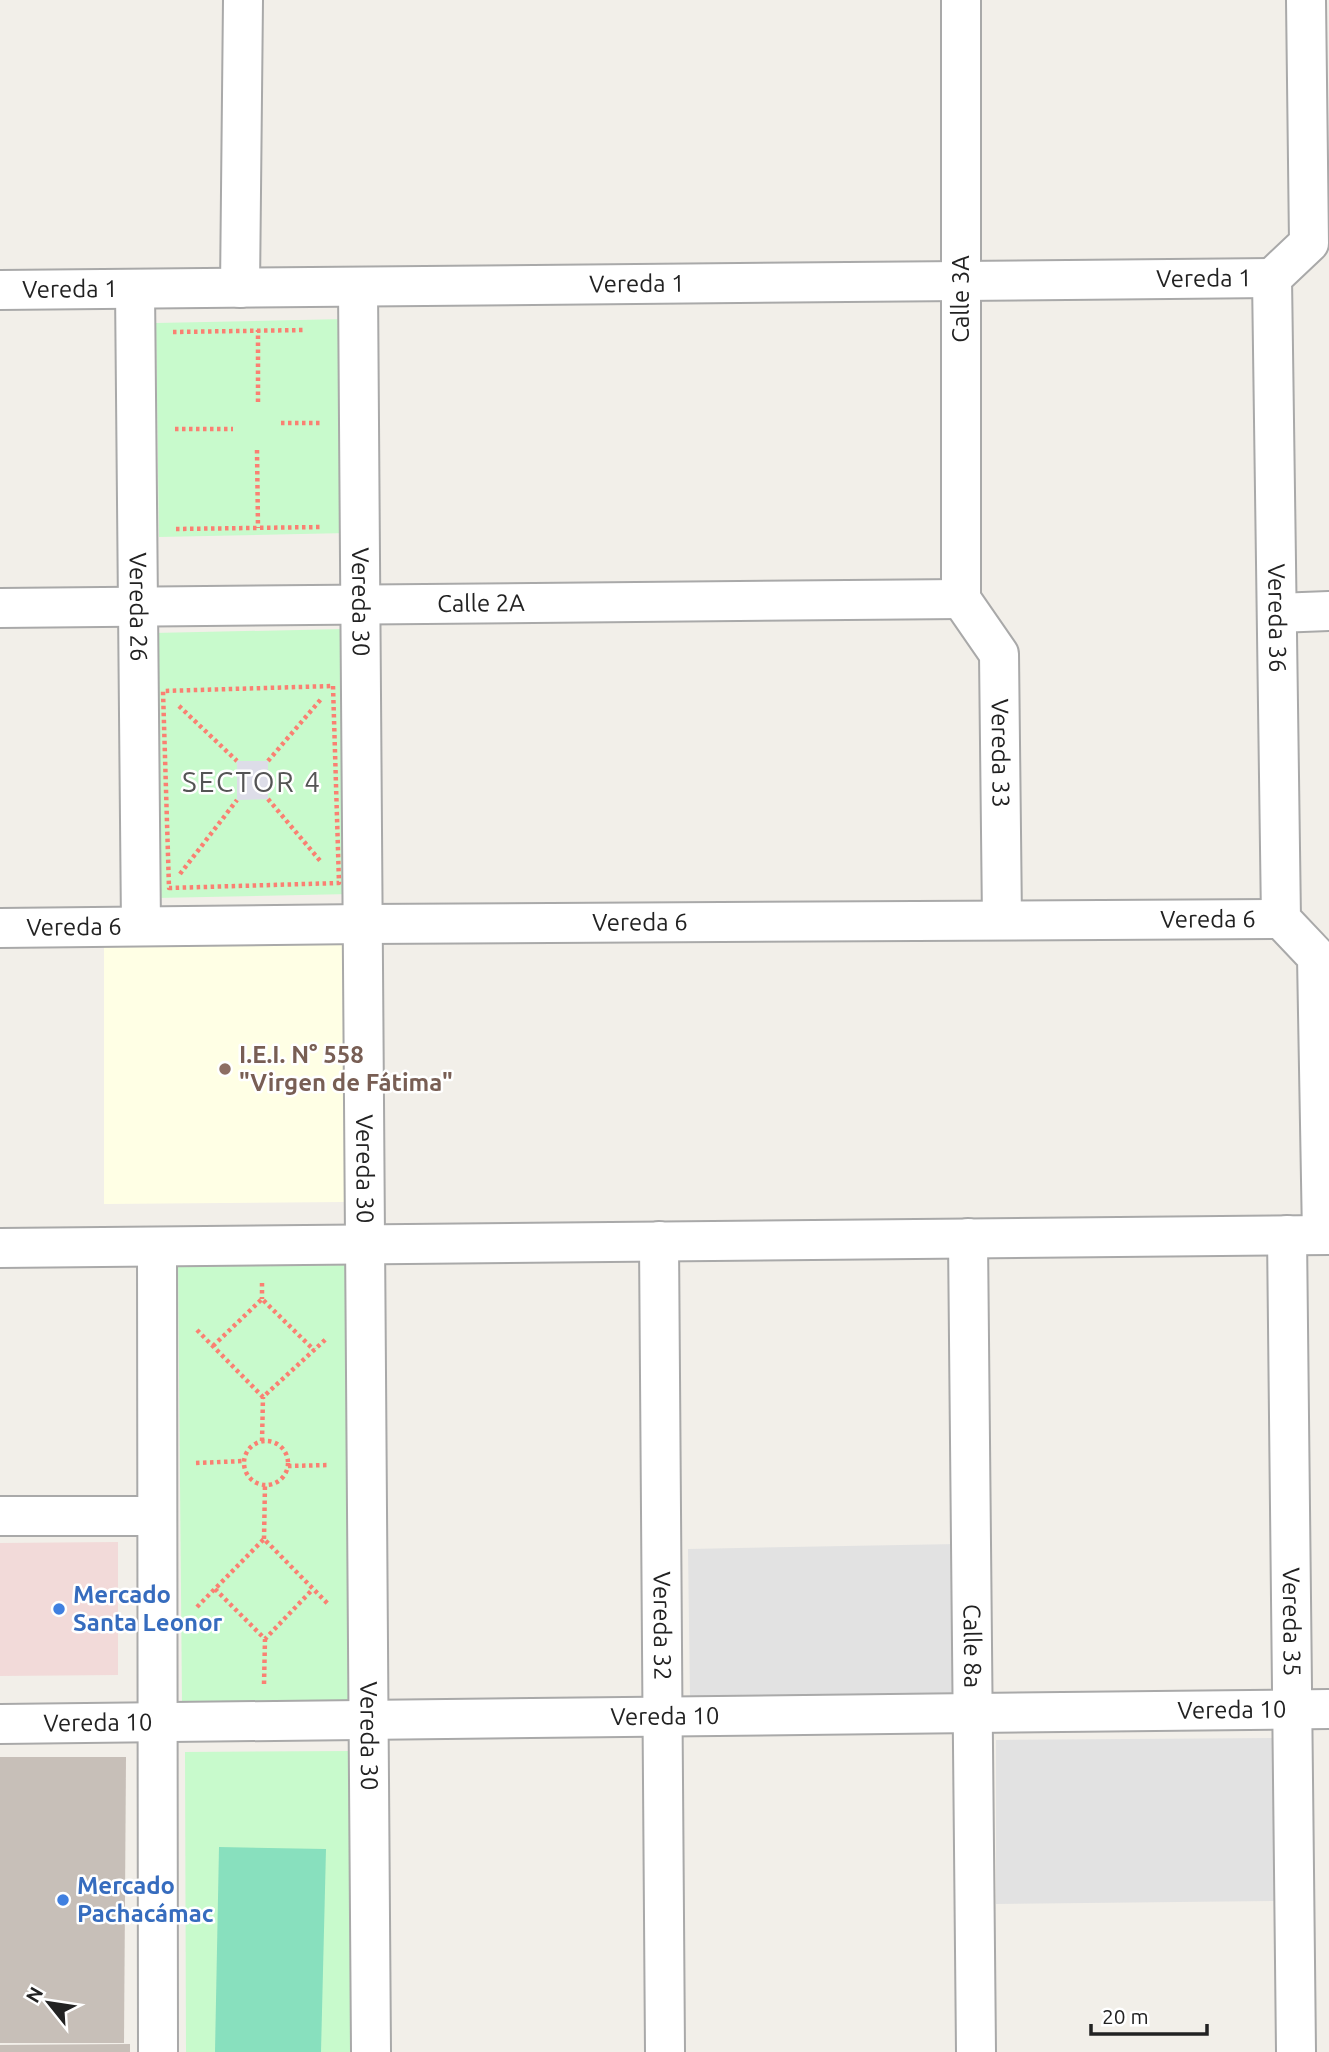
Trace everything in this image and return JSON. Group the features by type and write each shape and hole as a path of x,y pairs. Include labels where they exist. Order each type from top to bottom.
{"street":[{"path":"240,288 243,0"},
{"name":"Calle 3A","path":"961,0 961,599"},
{"path":"1272,278 1309,243 1306,0"},
{"name":"Vereda 1","path":"0,290 1272,278"},
{"name":"Vereda 36","path":"1272,278 1281,919"},
{"name":"Vereda 30","path":"358,287 371,2052"},
{"name":"Vereda 26","path":"135,289 138,607 151,691 141,926"},
{"name":"Calle 2A","path":"0,608 961,599"},
{"name":"Vereda 33","path":"961,599 999,654 1002,920"},
{"path":"1277,613 1329,611"},
{"path":"0,1248 1312,1235 1317,957 1281,919"},
{"name":"Vereda 6","path":"0,928 1281,919"},
{"name":"Vereda 35","path":"1296,2052 1311,1709 1312,1235"},
{"name":"Calle 8a","path":"968,1238 976,2052"},
{"name":"Vereda 32","path":"659,1241 665,2052"},
{"path":"156,1247 158,2052"},
{"path":"0,1516 157,1516"},
{"name":"Vereda 10","path":"0,1724 1311,1709"}],"path":[{"path":"258,330 258,402"},
{"path":"163,332 312,330"},
{"path":"281,423 327,423"},
{"path":"164,429 233,429"},
{"path":"257,450 258,528"},
{"path":"166,530 327,527"},
{"path":"151,691 333,686"},
{"path":"268,761 333,686"},
{"path":"333,686 339,883"},
{"path":"151,691 237,761"},
{"path":"151,691 169,888"},
{"path":"141,926 237,800"},
{"path":"268,800 339,883"},
{"path":"169,888 339,883"},
{"path":"213,1346 262,1299 314,1350"},
{"path":"189,1322 263,1397 262,1441"},
{"path":"263,1397 330,1335"},
{"path":"262,1441 282,1447 288,1459 281,1478 275,1483 260,1484 248,1475 244,1461 250,1448 262,1441"},
{"path":"189,1463 244,1461"},
{"path":"288,1465 339,1464"},
{"path":"189,1615 264,1539 265,1484"},
{"path":"264,1539 330,1606"},
{"path":"215,1589 265,1639"},
{"path":"264,1688 265,1639 313,1589"}],"shaded area":[{"path":"237,761 268,761 268,799 237,800"},
{"name":"I.E.I. N° 558 \"Virgen de Fátima\"","path":"346,934 346,1202 104,1204 104,936"},
{"name":"Mercado Santa Leonor","path":"118,1542 118,1675 0,1676 0,1543"},
{"path":"957,1544 958,1694 690,1699 688,1549"},
{"path":"1273,1738 1274,1901 996,1904 996,1740"}],"green space":[{"path":"345,319 348,533 159,537 156,323"},
{"path":"345,629 350,894 156,898 153,633"},
{"path":"346,1260 348,1700 182,1703 178,1262"},
{"path":"353,1751 355,2052 186,2052 185,1752"},
{"path":"219,1847 326,1849 321,2052 215,2052"}],"building":[{"name":"Mercado Pachacámac","path":"0,1757 126,1757 124,2043 0,2043"},
{"path":"130,2044 130,2052 0,2052 0,2045"}],"place":[{"name":"I.E.I. N° 558 \"Virgen de Fátima\"","path":"225,1069"},
{"name":"Mercado Santa Leonor","path":"59,1609"},
{"name":"Mercado Pachacámac","path":"63,1900"}],"district":[{"name":"SECTOR 4","path":"252,782"}]}
